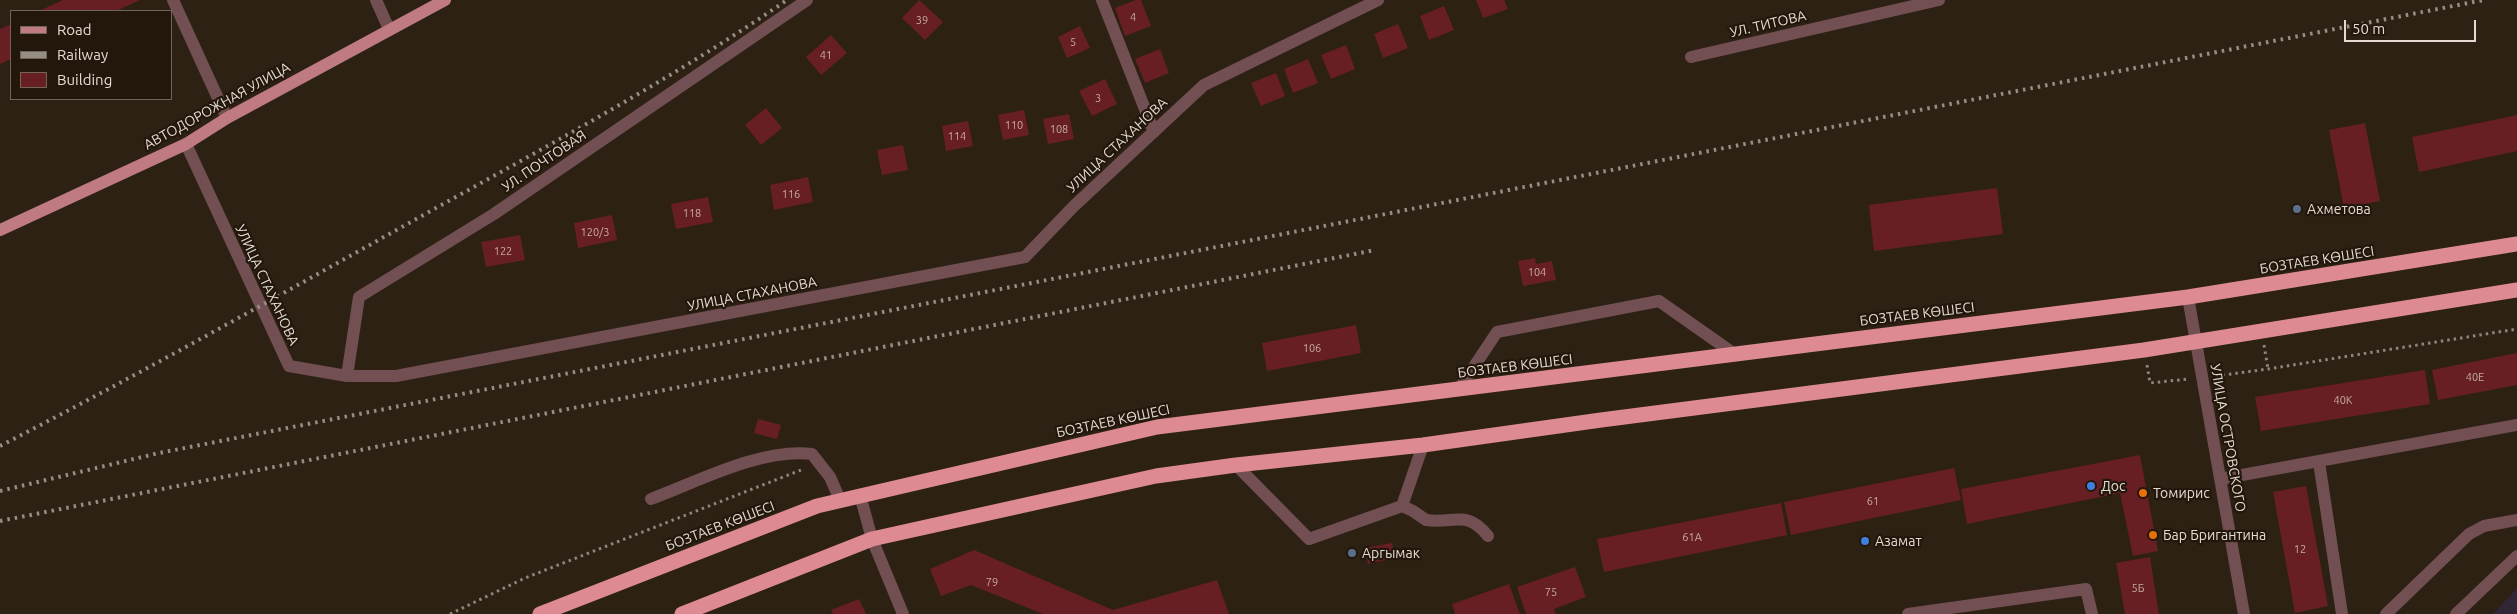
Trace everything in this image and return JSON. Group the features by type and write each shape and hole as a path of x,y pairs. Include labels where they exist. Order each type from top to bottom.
{"highway":[{"name":"БОЗТАЕВ КӨШЕСІ","path":"540,614 817,506 1157,427 2188,297 2517,244"},
{"path":"682,614 872,539 1156,476 1236,465 1423,445 1601,420 2144,350 2517,290"}],"main road":[{"name":"АВТОДОРОЖНАЯ УЛИЦА","path":"0,230 186,144 227,118 445,0"}],"street":[{"path":"173,0 227,118"},
{"path":"376,0 389,29"},
{"name":"УЛ. ПОЧТОВАЯ","path":"347,376 359,297 494,214 807,0"},
{"path":"1102,0 1154,132"},
{"name":"УЛИЦА СТАХАНОВА","path":"186,144 289,366 347,376 396,376 1025,257 1074,206 1204,85 1378,0"},
{"name":"УЛ. ТИТОВА","path":"1691,57 1939,0"},
{"name":"УЛИЦА ОСТРОВСКОГО","path":"2188,297 2244,614"},
{"path":"1459,389 1497,332 1659,301 1733,353"},
{"path":"2220,479 2517,424"},
{"path":"1402,506 1423,445"},
{"path":"651,499 766,455 792,451 812,454 830,476 840,500"},
{"path":"2319,462 2342,614"},
{"path":"1236,465 1309,539 1402,506 1426,520 1451,518 1479,524 1488,536"},
{"path":"860,495 872,539 903,614"},
{"path":"2386,614 2469,534 2484,526 2517,520"},
{"path":"2456,614 2517,556"},
{"path":"1908,614 2086,589 2092,614"}],"path":[{"path":"2144,350 2150,383 2268,369 2517,329"},
{"path":"2262,332 2268,369"},
{"path":"450,614 525,578 819,462"}],"shaded area":[{"path":"2517,588 2517,614 2493,614"}],"building":[{"path":"63,0 140,0 118,10 41,10"},
{"path":"919,0 943,22 925,40 902,18"},
{"path":"1141,0 1151,26 1125,36 1115,8"},
{"path":"1476,0 1504,0 1508,9 1483,18"},
{"path":"1444,6 1454,30 1429,40 1420,16"},
{"path":"10,24 10,59 0,64 0,29"},
{"path":"1398,24 1408,48 1383,58 1374,34"},
{"path":"1080,26 1090,48 1067,58 1058,37"},
{"path":"831,35 847,53 821,75 806,57"},
{"path":"1346,45 1355,69 1331,79 1321,55"},
{"path":"1160,49 1169,73 1145,83 1135,59"},
{"path":"1308,59 1318,83 1293,93 1284,69"},
{"path":"1276,73 1285,96 1261,106 1251,83"},
{"path":"1105,79 1117,104 1092,116 1079,91"},
{"path":"766,108 782,128 761,145 745,125"},
{"path":"1024,110 1029,135 1003,140 998,115"},
{"path":"1069,114 1074,139 1048,144 1043,119"},
{"path":"2517,115 2517,151 2419,172 2412,137"},
{"path":"968,121 973,146 946,151 942,126"},
{"path":"2365,123 2380,201 2344,208 2329,130"},
{"path":"903,145 908,170 882,175 877,150"},
{"path":"808,177 813,202 774,210 770,185"},
{"path":"1997,188 2003,234 1874,251 1869,205"},
{"path":"708,197 713,222 676,229 671,204"},
{"path":"612,215 617,240 578,248 574,223"},
{"path":"520,235 525,260 486,267 481,242"},
{"path":"1535,258 1536,264 1552,261 1556,280 1523,286 1518,261"},
{"path":"1356,325 1361,353 1267,371 1262,343"},
{"path":"2517,353 2517,385 2438,400 2432,370"},
{"path":"2425,370 2430,404 2261,431 2255,397"},
{"path":"758,419 781,425 777,439 754,433"},
{"path":"2140,455 2158,551 2133,556 2120,493 1967,524 1961,489"},
{"path":"1954,468 1961,500 1791,535 1784,502"},
{"path":"2306,486 2328,606 2295,613 2273,492"},
{"path":"1781,503 1787,535 1604,572 1597,539"},
{"path":"1392,543 1395,558 1368,564 1365,548"},
{"path":"974,550 1113,610 1217,580 1229,614 1043,614 971,585 941,596 930,569"},
{"path":"2150,557 2159,614 2125,614 2116,563"},
{"path":"1575,567 1586,597 1554,609 1556,614 1526,614 1517,587"},
{"path":"1509,584 1520,614 1455,614 1452,604"},
{"path":"859,599 866,614 833,614 831,610"}],"railway":[{"path":"0,446 214,331 564,137 699,57 787,0"},
{"path":"0,491 159,453 2484,0"},
{"path":"0,521 1375,250"}],"place":[{"name":"Ахметова","path":"2297,209"},
{"name":"Дос","path":"2091,486"},
{"name":"Томирис","path":"2143,493"},
{"name":"Бар Бригантина","path":"2153,535"},
{"name":"Азамат","path":"1865,541"},
{"name":"Аргымак","path":"1352,553"}]}
